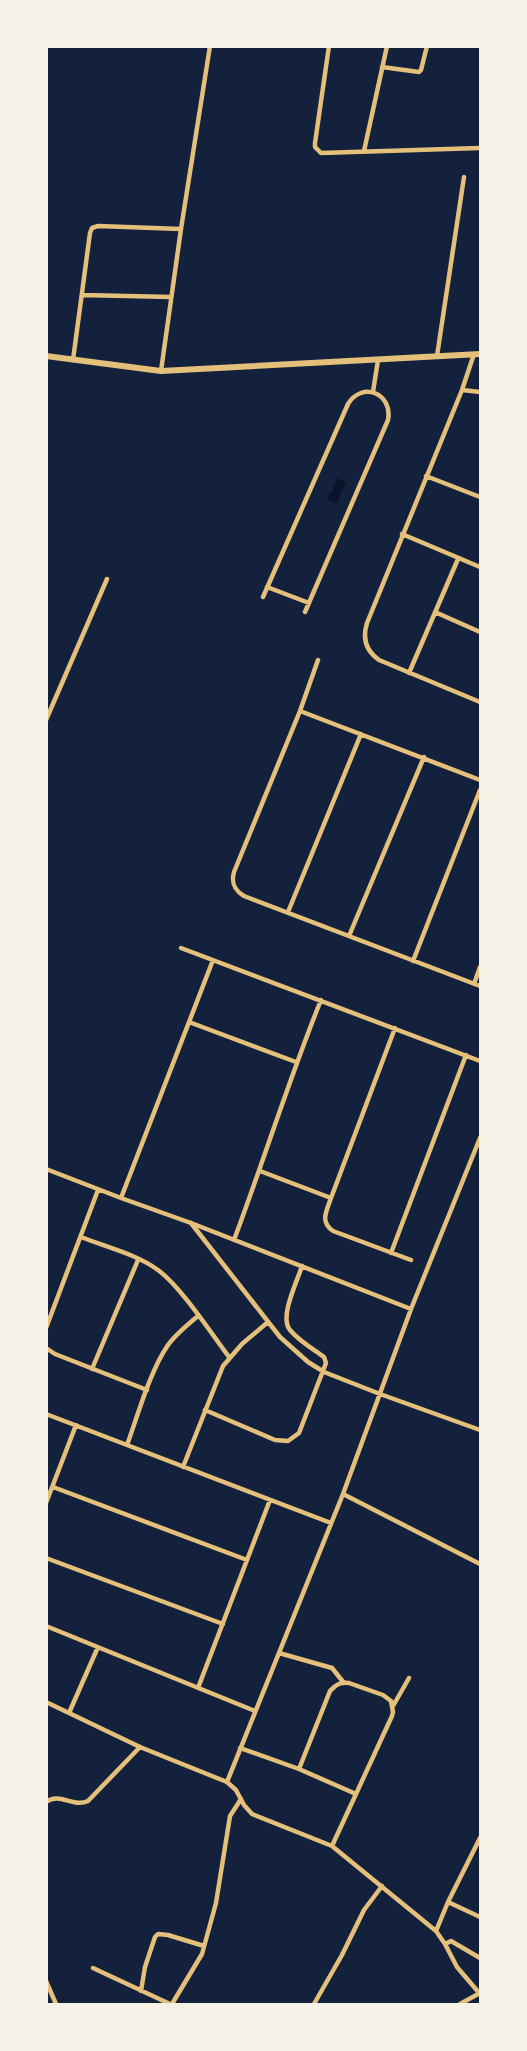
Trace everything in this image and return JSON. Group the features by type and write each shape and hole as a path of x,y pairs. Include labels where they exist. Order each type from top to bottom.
{"street":[{"path":"161,371 210,46"},
{"path":"329,46 315,147 321,153 480,148"},
{"path":"364,151 387,46"},
{"path":"382,67 419,72 427,46"},
{"path":"437,356 464,177"},
{"path":"74,360 92,228 98,225 181,229"},
{"path":"82,295 171,297"},
{"path":"46,356 161,371 477,354 402,534 367,623 364,637 369,651 374,656 480,702"},
{"path":"373,392 378,360"},
{"path":"462,390 480,392"},
{"path":"263,597 348,404 355,395 361,392 373,392 387,402 388,420 305,612"},
{"path":"426,476 480,497"},
{"path":"402,534 480,567"},
{"path":"409,672 458,558"},
{"path":"46,720 107,579"},
{"path":"267,587 309,603"},
{"path":"435,612 480,632"},
{"path":"318,660 300,711 232,879 238,892 480,986"},
{"path":"300,711 480,780"},
{"path":"288,912 361,734"},
{"path":"350,936 424,757"},
{"path":"413,961 480,790"},
{"path":"181,948 480,1060"},
{"path":"121,1198 213,960"},
{"path":"474,984 480,967"},
{"path":"234,1240 260,1172 296,1062 321,1000"},
{"path":"189,1022 296,1062"},
{"path":"395,1028 325,1216 326,1227 333,1232 411,1260"},
{"path":"391,1253 466,1055"},
{"path":"227,1782 343,1494 411,1309 480,1138"},
{"path":"46,1169 411,1309"},
{"path":"260,1172 331,1198"},
{"path":"46,1328 98,1190"},
{"path":"191,1223 268,1322 293,1350 324,1372 480,1431"},
{"path":"81,1237 158,1270 167,1278 229,1357"},
{"path":"92,1369 138,1260"},
{"path":"205,1410 275,1440 288,1441 299,1433 327,1363 324,1357 293,1333 285,1320 302,1266"},
{"path":"128,1445 147,1390 167,1347 174,1337 198,1316"},
{"path":"183,1467 219,1375 229,1357 268,1322"},
{"path":"46,1348 55,1354 147,1390"},
{"path":"46,1414 331,1523"},
{"path":"46,1503 76,1425"},
{"path":"53,1488 247,1560"},
{"path":"343,1494 480,1564"},
{"path":"198,1688 270,1500"},
{"path":"46,1558 223,1624"},
{"path":"46,1626 255,1711"},
{"path":"69,1713 98,1647"},
{"path":"279,1653 332,1668 344,1683 388,1698 393,1706"},
{"path":"332,1846 392,1716 393,1706 409,1678"},
{"path":"299,1770 330,1691 334,1686 344,1683"},
{"path":"46,1702 140,1747 227,1782 236,1790 248,1810 258,1817 332,1846 436,1931 457,1967 480,1993 460,2004"},
{"path":"46,1802 57,1797 78,1804 88,1801 140,1747"},
{"path":"240,1748 356,1794"},
{"path":"93,1968 171,2004 199,1961 204,1947 216,1903 230,1816 241,1799"},
{"path":"436,1931 480,1838"},
{"path":"475,1850 480,1852"},
{"path":"314,2004 364,1910 382,1886"},
{"path":"448,1902 480,1917"},
{"path":"141,1991 144,1967 158,1934 204,1947"},
{"path":"445,1944 451,1941 480,1958"},
{"path":"46,1981 56,2004"}],"water":[{"path":"337,478 346,483 340,494 339,502 335,503 327,497 333,490"}]}
